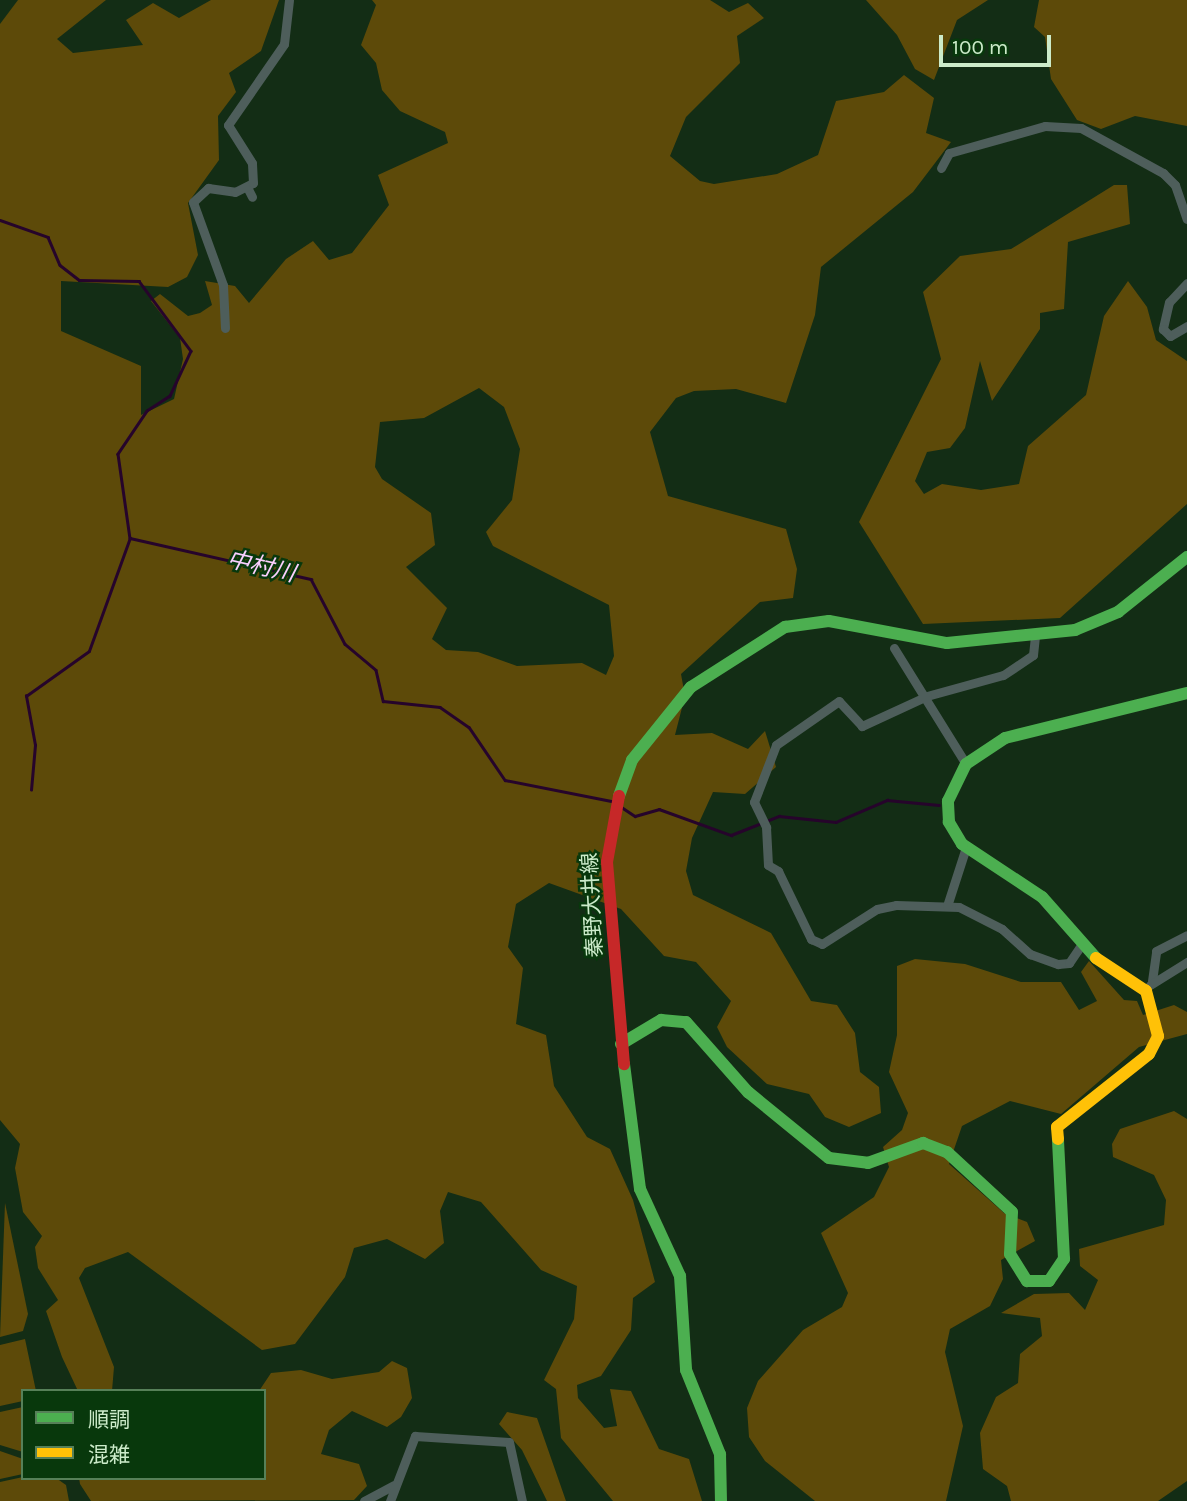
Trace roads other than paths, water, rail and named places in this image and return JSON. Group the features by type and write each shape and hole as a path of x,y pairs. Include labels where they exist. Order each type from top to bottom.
{"street":[{"path":"225,328 223,285 193,202 208,188 235,192 247,187 255,170 228,125 284,44 289,0"},
{"path":"941,168 949,153 1045,126 1081,128 1163,173 1175,185 1187,219"},
{"path":"247,187 252,197"},
{"path":"1187,283 1169,302 1163,329 1170,336 1187,326"},
{"name":"秦野大井線","path":"721,1501 720,1454 686,1370 680,1276 635,1173 610,908 612,814 632,760 657,722 700,681 785,627 829,621 947,643 1035,636 1105,619 1187,557"},
{"path":"1035,636 1032,655 1003,675 927,696 858,726 839,701 776,745 754,802 763,822 768,865 778,871 811,939 822,944 886,906 935,911 947,906 976,915 1030,954 1058,964 1069,962 1082,944"},
{"path":"894,648 927,696 966,764"},
{"path":"1149,986 1107,970 1014,872 966,847 947,811 966,764 1025,732 1187,693"},
{"path":"947,906 966,847"},
{"path":"621,1044 661,1020 686,1022 748,1092 830,1158 868,1163 923,1143 947,1152 1007,1205 1016,1231 1012,1264 1038,1283 1060,1272 1064,1259 1057,1126 1149,1054 1158,1036 1149,986 1156,951 1187,935"},
{"path":"1149,986 1187,962"},
{"path":"390,1501 415,1436 503,1441 514,1450 522,1501"},
{"path":"364,1501 394,1485"}],"waterway":[{"name":"中村川","path":"0,220 48,237 60,265 79,280 139,281 191,351 170,396 147,411 118,454 130,538"},
{"name":"中村川","path":"130,538 311,579 345,644 376,670 383,701 440,707 469,727 505,780 611,801"},
{"path":"31,790 35,745 26,696 89,651 130,538"},
{"name":"中村川","path":"620,806 635,816 659,809 731,835 779,816 836,822 887,800 939,805"}]}
